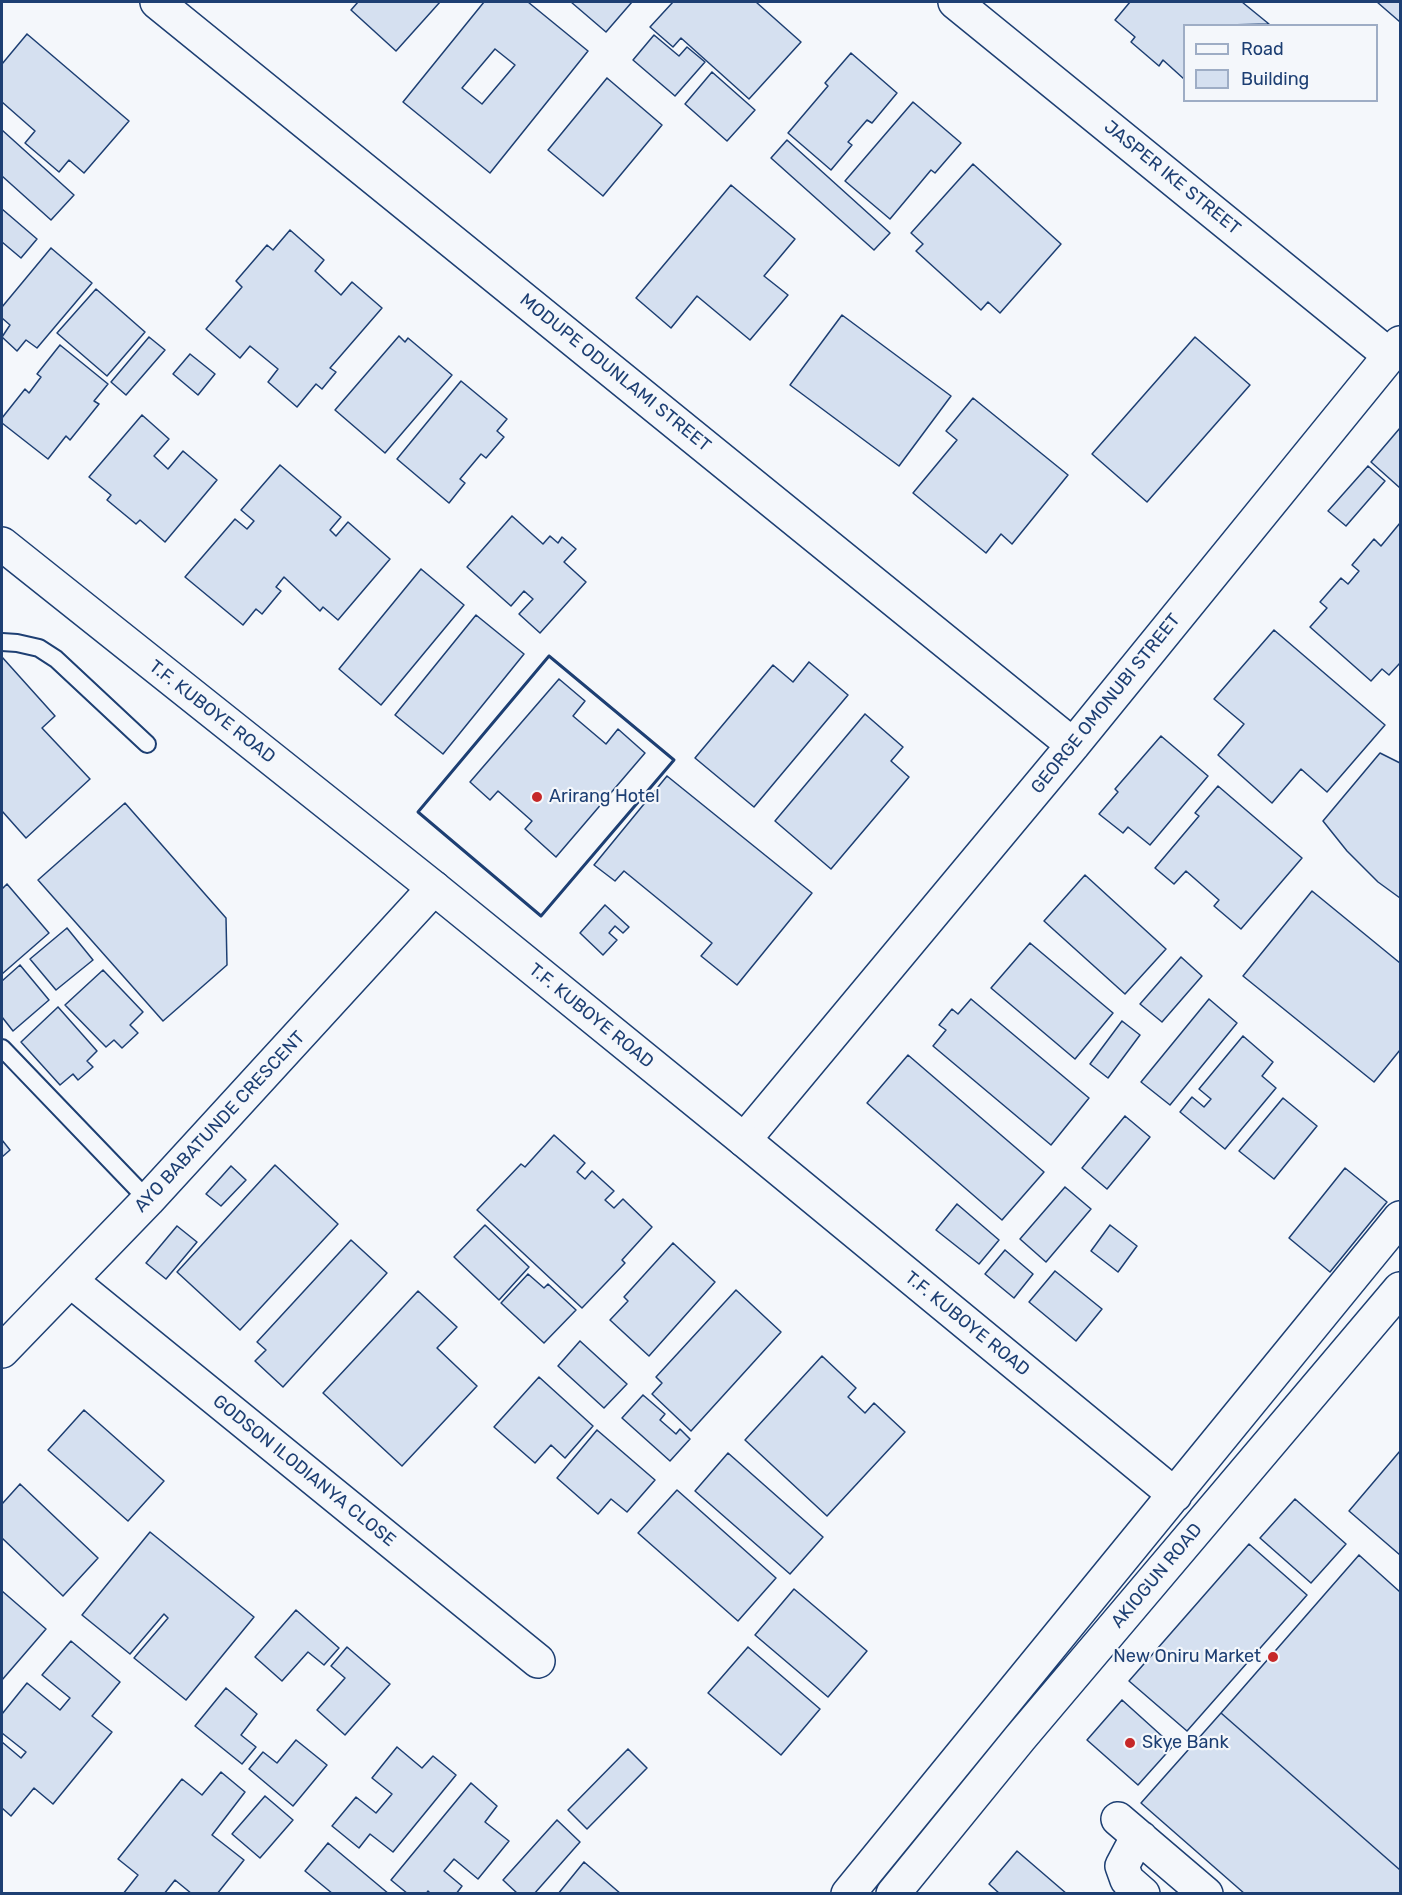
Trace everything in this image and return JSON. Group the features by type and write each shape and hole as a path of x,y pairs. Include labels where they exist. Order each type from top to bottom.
{"street":[{"name":"MODUPE ODUNLAMI STREET","path":"157,2 1073,745"},
{"name":"JASPER IKE STREET","path":"955,2 1395,349"},
{"name":"GEORGE OMONUBI STREET","path":"744,1140 1073,745 1395,349"},
{"name":"T.F. KUBOYE ROAD","path":"2,544 434,888 1175,1495"},
{"name":"AYO BABATUNDE CRESCENT","path":"2,1352 148,1200 434,888"},
{"path":"848,1893 1401,1218"},
{"name":"GODSON ILODIANYA CLOSE","path":"71,1281 538,1661"},
{"name":"AKIOGUN ROAD","path":"893,1893 1020,1738 1401,1289"},
{"path":"1143,1893 1127,1880 1122,1866 1131,1849 1130,1829 1206,1893"}],"lane":[{"path":"2,642 39,648 56,659 147,744"},
{"path":"2,1048 148,1200"}],"building":[{"path":"358,2 440,2 396,51 351,10"},
{"path":"484,2 528,2 588,51 490,173 403,102","holes":["495,49 515,65 482,104 462,88"]},
{"path":"571,2 632,2 606,32"},
{"path":"673,2 756,2 801,42 749,99 681,38 673,47 650,27"},
{"path":"1130,2 1242,2 1269,24 1183,24 1183,78 1163,60 1159,66 1131,42 1135,37 1115,20"},
{"path":"1377,2 1400,2 1400,22"},
{"path":"27,34 129,121 84,173 69,160 59,172 25,143 35,131 2,102 2,64"},
{"path":"654,35 679,56 687,47 705,62 675,96 633,60"},
{"path":"851,53 897,93 872,123 867,120 848,142 852,145 831,170 788,133 828,86 825,83"},
{"path":"712,72 755,110 727,141 685,104"},
{"path":"607,78 662,125 603,196 548,150"},
{"path":"913,102 961,143 935,173 931,170 890,219 845,181"},
{"path":"2,130 74,195 51,220 2,176"},
{"path":"787,140 890,233 874,250 771,158"},
{"path":"973,164 1061,244 1000,313 988,302 981,310 916,251 923,244 911,233"},
{"path":"731,185 795,239 764,276 788,295 750,340 697,296 671,328 636,298"},
{"path":"2,209 37,239 21,258 2,242"},
{"path":"290,230 324,260 315,271 341,295 352,282 382,308 330,368 336,372 322,389 316,384 297,407 268,382 278,369 250,346 240,358 206,329 242,287 236,281 267,245 273,250"},
{"path":"51,248 92,283 37,348 26,340 17,351 2,337 10,325 2,318 2,307"},
{"path":"96,289 145,332 107,376 57,333"},
{"path":"842,315 951,396 899,466 790,385"},
{"path":"399,336 405,342 408,338 452,375 385,453 335,410"},
{"path":"149,337 165,350 126,395 111,382"},
{"path":"1195,337 1250,385 1147,502 1092,454"},
{"path":"60,345 108,384 94,401 99,404 70,440 66,436 48,459 2,423 2,418 25,389 29,393 41,377 37,374"},
{"path":"190,354 215,374 198,395 173,374"},
{"path":"461,381 507,419 497,431 504,437 486,458 481,454 460,479 465,483 449,503 397,459"},
{"path":"973,398 1068,475 1012,544 1001,534 986,553 913,493 957,440 946,431"},
{"path":"142,415 169,439 154,456 168,469 183,451 217,480 165,542 140,520 136,524 107,500 111,495 89,477"},
{"path":"1400,428 1400,488 1371,462"},
{"path":"280,465 341,517 330,530 336,536 348,522 390,559 338,620 323,607 320,611 284,577 276,587 281,591 262,614 256,609 243,625 185,577 235,519 247,529 254,521 241,510"},
{"path":"1368,466 1385,481 1346,526 1328,511"},
{"path":"512,516 543,544 550,536 558,543 562,537 576,549 564,562 586,582 540,633 519,614 533,599 524,591 511,606 467,567"},
{"path":"1400,523 1400,663 1389,675 1382,669 1371,681 1310,627 1327,608 1320,602 1341,578 1348,584 1359,571 1352,565 1374,539 1381,546"},
{"path":"421,569 464,605 381,705 339,669"},
{"path":"476,615 524,654 443,754 395,715"},
{"path":"1274,630 1385,725 1327,792 1301,769 1272,803 1218,755 1244,724 1214,699"},
{"path":"2,657 55,716 42,728 90,779 26,838 2,811"},
{"path":"809,662 848,695 754,807 695,758 773,665 793,682"},
{"path":"559,679 585,701 573,716 606,744 618,729 645,753 556,857 525,829 532,821 498,791 490,800 470,782"},
{"path":"865,714 903,747 891,761 909,777 831,869 775,821"},
{"path":"1161,736 1208,776 1150,845 1128,827 1123,833 1099,814 1118,792 1115,789"},
{"path":"1380,753 1400,763 1400,898 1378,882 1347,851 1323,821"},
{"path":"667,776 812,893 737,985 701,956 712,943 624,871 615,881 594,865"},
{"path":"1218,786 1302,858 1241,929 1214,906 1219,900 1186,871 1174,884 1155,868 1199,816 1195,813"},
{"path":"125,803 226,918 227,965 163,1021 38,880"},
{"path":"1085,875 1166,949 1125,994 1044,921"},
{"path":"7,884 49,933 2,974 2,889"},
{"path":"1312,891 1400,963 1400,1050 1374,1082 1243,976"},
{"path":"605,905 629,927 623,933 615,926 609,933 617,940 603,955 580,933"},
{"path":"67,928 93,960 56,990 30,959"},
{"path":"1030,943 1113,1013 1075,1059 991,988"},
{"path":"1181,957 1202,976 1162,1022 1140,1004"},
{"path":"20,965 49,1000 13,1031 2,1017 2,981"},
{"path":"103,970 143,1012 130,1025 138,1033 122,1048 114,1040 106,1047 65,1005"},
{"path":"971,999 1089,1098 1051,1145 933,1046 946,1030 939,1025 952,1009 958,1014"},
{"path":"1209,999 1237,1023 1170,1105 1141,1082"},
{"path":"58,1007 97,1051 87,1061 93,1067 78,1080 73,1074 60,1085 21,1042"},
{"path":"1122,1021 1140,1035 1108,1078 1090,1064"},
{"path":"1243,1036 1273,1062 1262,1076 1276,1088 1225,1149 1180,1112 1192,1097 1204,1107 1211,1099 1199,1089"},
{"path":"908,1055 1044,1172 1002,1220 867,1103"},
{"path":"1283,1098 1317,1126 1274,1179 1239,1151"},
{"path":"1125,1116 1150,1137 1107,1189 1082,1168"},
{"path":"554,1135 585,1163 577,1172 585,1179 592,1171 614,1191 605,1200 614,1208 623,1199 652,1227 622,1260 625,1263 582,1308 477,1210 521,1164 525,1167"},
{"path":"2,1140 10,1150 2,1157"},
{"path":"275,1165 338,1224 240,1330 177,1272"},
{"path":"231,1166 246,1180 221,1206 206,1194"},
{"path":"1345,1168 1387,1202 1330,1272 1289,1238"},
{"path":"1065,1187 1091,1209 1046,1262 1020,1239"},
{"path":"957,1204 999,1240 979,1264 936,1230"},
{"path":"485,1225 529,1267 499,1300 454,1257"},
{"path":"1110,1225 1137,1246 1118,1272 1091,1251"},
{"path":"177,1226 197,1242 166,1279 146,1263"},
{"path":"351,1240 387,1273 283,1387 255,1361 266,1350 257,1342"},
{"path":"673,1243 715,1282 649,1356 610,1320 628,1301 624,1297"},
{"path":"1005,1250 1033,1274 1014,1298 985,1274"},
{"path":"1055,1271 1102,1309 1076,1341 1029,1302"},
{"path":"528,1274 544,1288 548,1284 576,1310 544,1343 501,1303"},
{"path":"736,1290 781,1332 691,1431 652,1394 662,1383 656,1377"},
{"path":"418,1291 457,1327 437,1348 477,1386 402,1466 323,1393"},
{"path":"580,1341 627,1384 604,1408 558,1366"},
{"path":"822,1356 856,1388 848,1397 865,1413 874,1403 905,1432 827,1516 745,1440"},
{"path":"539,1377 593,1426 565,1458 551,1445 535,1463 494,1427"},
{"path":"643,1395 665,1414 660,1420 676,1434 680,1429 690,1439 670,1461 622,1418"},
{"path":"84,1410 164,1481 128,1521 48,1450"},
{"path":"597,1430 655,1480 627,1512 611,1499 598,1514 557,1478"},
{"path":"1400,1451 1400,1555 1349,1511"},
{"path":"728,1453 823,1537 790,1574 695,1491"},
{"path":"20,1484 98,1558 63,1596 2,1538 2,1504"},
{"path":"677,1490 776,1578 738,1621 638,1533"},
{"path":"1295,1499 1346,1544 1311,1583 1260,1538"},
{"path":"150,1532 254,1617 186,1700 134,1658 168,1618 164,1614 130,1654 82,1615"},
{"path":"1249,1544 1307,1595 1187,1731 1129,1681"},
{"path":"1359,1555 1400,1592 1400,1870 1221,1713"},
{"path":"794,1589 867,1651 828,1697 755,1635"},
{"path":"2,1591 46,1629 2,1680"},
{"path":"296,1610 339,1648 324,1665 308,1652 282,1681 255,1657"},
{"path":"71,1641 120,1682 92,1716 112,1732 53,1804 34,1788 11,1816 2,1808 2,1742 21,1758 26,1752 2,1733 2,1714 27,1683 60,1710 70,1698 42,1675"},
{"path":"347,1647 390,1684 345,1735 317,1710 345,1678 331,1666"},
{"path":"748,1647 820,1709 781,1755 708,1693"},
{"path":"226,1688 257,1714 241,1735 256,1747 242,1764 195,1726"},
{"name":"Skye Bank","path":"1122,1700 1173,1746 1138,1785 1087,1740"},
{"path":"1221,1713 1400,1870 1400,1894 1245,1894 1141,1803"},
{"path":"296,1740 327,1765 293,1806 249,1769 263,1752 277,1763"},
{"path":"397,1747 422,1768 433,1756 456,1775 393,1852 370,1834 359,1848 332,1826 356,1797 376,1813 392,1794 372,1778"},
{"path":"628,1749 647,1768 587,1829 568,1810"},
{"path":"221,1772 245,1792 212,1835 244,1860 217,1894 192,1894 175,1880 164,1894 123,1894 138,1875 118,1859 182,1779 202,1795"},
{"path":"471,1783 497,1806 485,1822 509,1841 478,1879 454,1859 444,1871 462,1886 456,1894 431,1894 428,1891 426,1894 408,1894 391,1880"},
{"path":"265,1796 293,1820 260,1858 232,1834"},
{"path":"557,1820 580,1842 534,1894 518,1894 503,1880"},
{"path":"328,1843 389,1894 333,1894 305,1871"},
{"path":"1017,1851 1067,1894 1000,1894 989,1884"},
{"path":"584,1862 621,1894 558,1894"}],"wall":[{"path":"549,656 674,760 541,916 418,812 549,656"}],"place":[{"name":"Arirang Hotel","path":"537,797"},
{"name":"New Oniru Market","path":"1273,1657"},
{"name":"Skye Bank","path":"1130,1743"}]}
